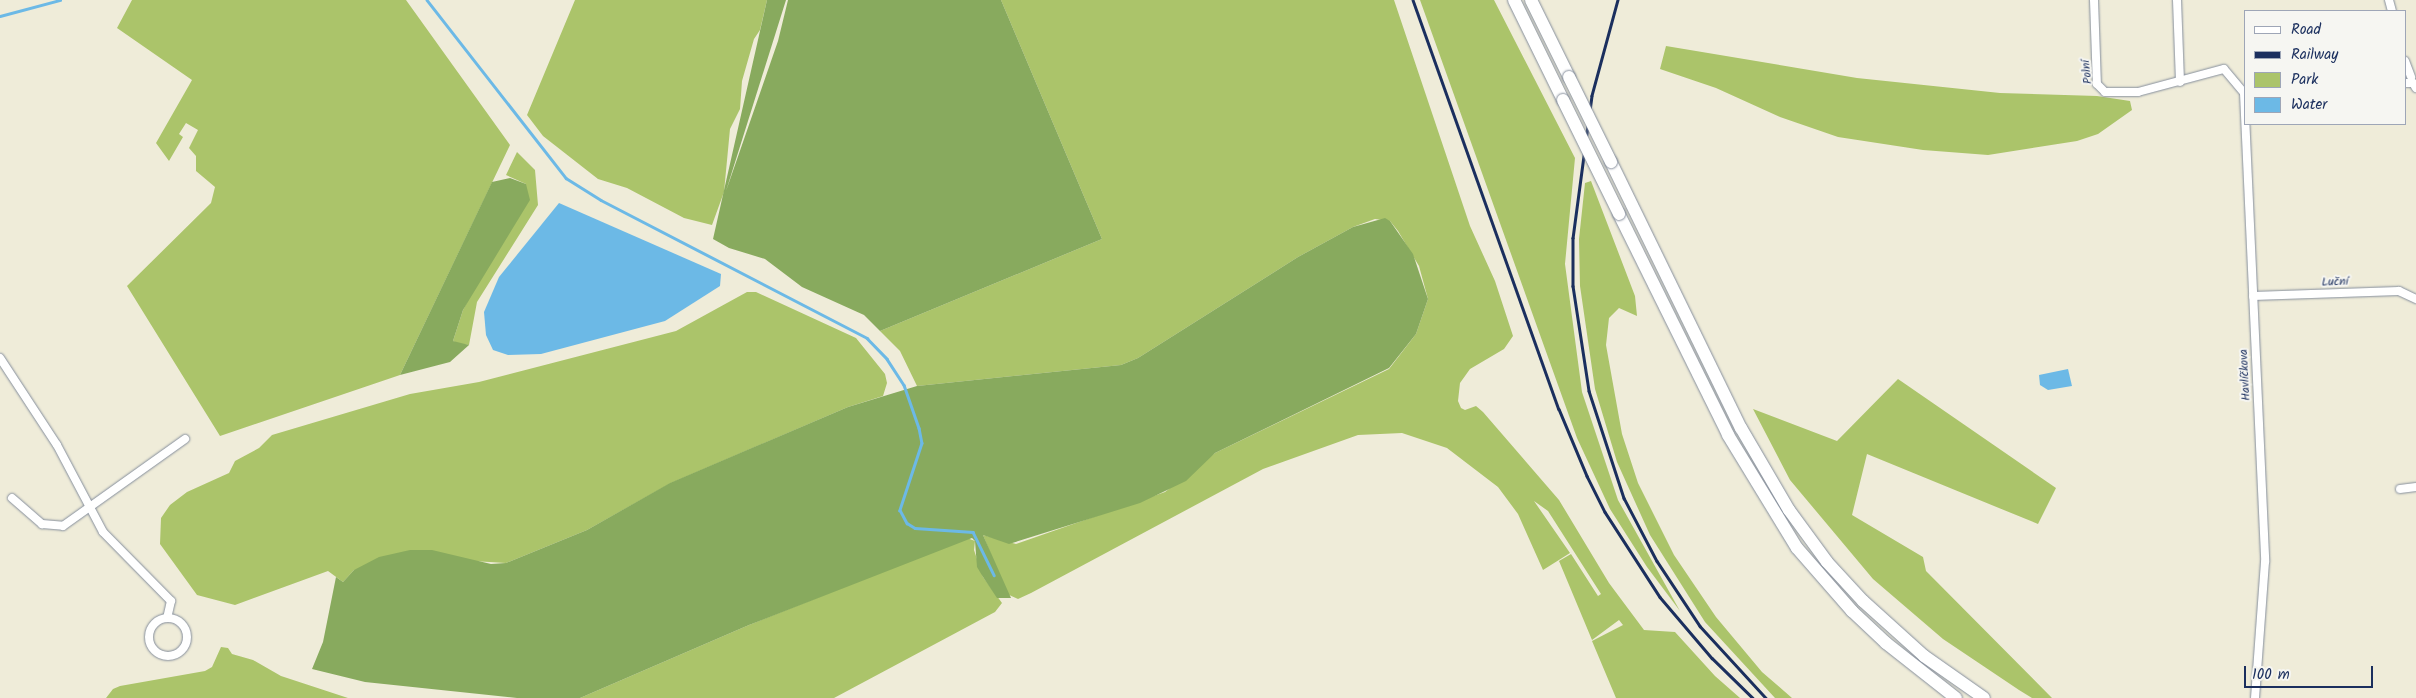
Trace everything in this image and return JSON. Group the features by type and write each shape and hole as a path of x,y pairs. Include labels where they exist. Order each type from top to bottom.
{"highway":[{"path":"1514,0 1728,435 1797,548 1852,610 1886,643 1956,698"},
{"path":"1531,0 1741,428 1794,517 1827,562 1863,602 1924,656 1984,698"}],"street":[{"name":"Polní","path":"2094,0 2097,84 2101,89 2123,94 2180,82 2224,69 2244,93"},
{"path":"2177,0 2180,82"},
{"path":"2406,64 2412,81"},
{"name":"Havlíčkova","path":"2245,125 2265,562 2260,658 2255,698"},
{"name":"Luční","path":"2252,296 2399,291 2416,299"},
{"path":"0,358 57,445 103,532 171,601 167,618"},
{"path":"12,498 42,524 53,527 63,526 90,510 185,439"},
{"path":"2400,489 2416,487"},
{"path":"167,618 183,625 188,639 180,652 166,656 152,649 148,635 156,622 167,618"}],"green space":[{"path":"132,0 406,0 510,145 400,375 220,436 127,286 211,203 215,187 196,171 196,156 189,148 198,130 186,123 179,134 183,137 169,161 156,143 192,80 117,28"},
{"path":"575,0 767,0 760,30 754,39 742,81 740,109 730,129 724,192 712,225 684,218 627,188 598,179 543,136 527,115"},
{"path":"767,0 786,0 726,191 778,41 788,0 1001,0 1102,239 880,331 864,315 802,287 765,259 729,248 713,239"},
{"path":"1001,0 1394,0 1470,226 1495,281 1513,336 1504,349 1470,369 1460,383 1458,401 1461,408 1465,410 1476,406 1483,412 1559,500 1609,583 1644,630 1675,632 1715,676 1740,698 1616,698 1592,641 1623,625 1619,620 1592,640 1559,561 1571,554 1598,596 1601,594 1548,511 1534,501 1570,553 1543,570 1518,514 1498,487 1447,448 1402,433 1358,435 1263,469 1031,593 1018,599 1007,594 983,535 1016,544 1165,492 1215,453 1389,369 1416,334 1428,299 1419,266 1398,231 1390,221 1375,219 1353,227 1298,257 1138,358 1121,365 917,386 900,351 880,331 1102,239"},
{"path":"1420,0 1494,0 1575,158 1565,264 1582,392 1618,500 1680,611 1647,567 1610,509 1577,438"},
{"path":"1666,46 1857,78 2000,93 2097,96 2130,101 2132,110 2098,134 2077,141 1988,155 1923,150 1838,137 1780,117 1716,88 1660,69"},
{"path":"517,152 535,170 538,205 477,302 469,345 459,344 453,341 463,310 526,184 506,175"},
{"path":"510,178 526,184 530,200 463,310 453,341 469,345 450,362 400,375 492,182"},
{"path":"1591,181 1635,296 1637,316 1619,308 1609,318 1606,345 1622,434 1638,483 1674,555 1716,617 1762,672 1792,698 1775,698 1705,622 1650,535 1617,462 1595,389 1580,286 1579,239 1585,183"},
{"path":"1385,218 1390,221 1413,254 1428,299 1416,334 1389,368 1215,453 1186,481 1140,503 1009,544 983,535 1011,598 997,598 983,577 977,567 975,541 972,538 749,625 580,698 517,698 365,682 312,669 323,642 336,577 343,582 354,570 379,557 410,550 432,550 491,564 506,563 587,530 670,483 848,407 917,386 1121,365 1138,358 1298,257 1353,227"},
{"path":"747,292 756,292 856,338 885,374 887,383 883,396 848,407 671,483 587,530 506,563 473,561 354,570 343,582 328,571 235,605 197,595 160,544 161,518 170,505 187,492 229,473 235,461 259,448 272,435 410,394 479,382 676,331"},
{"path":"1898,379 2056,488 2038,524 1867,454 1852,515 1923,557 1926,571 2052,698 2032,698 2019,690 1943,639 1873,579 1790,480 1753,409 1837,441"},
{"path":"967,538 975,541 974,550 983,577 1002,603 995,612 834,698 580,698 749,625"},
{"path":"221,647 228,648 232,654 253,660 281,676 348,698 106,698 113,689 120,686 205,671 212,667"}],"water":[{"path":"559,203 721,274 720,286 665,321 541,354 508,355 493,350 486,335 484,312 499,277"},
{"path":"2068,369 2072,386 2048,390 2040,385 2039,375"}],"waterway":[{"path":"0,16 60,0"},
{"path":"427,0 566,178 601,200 867,338 887,359 904,385 919,428 922,443 900,510 907,523 915,528 973,532 994,575"}],"railway":[{"path":"1413,0 1559,409 1587,476 1605,512 1660,597 1712,658 1753,698"},
{"path":"1618,0 1592,96 1573,238 1573,286 1589,391 1624,498 1657,561 1700,626 1766,698"}]}
